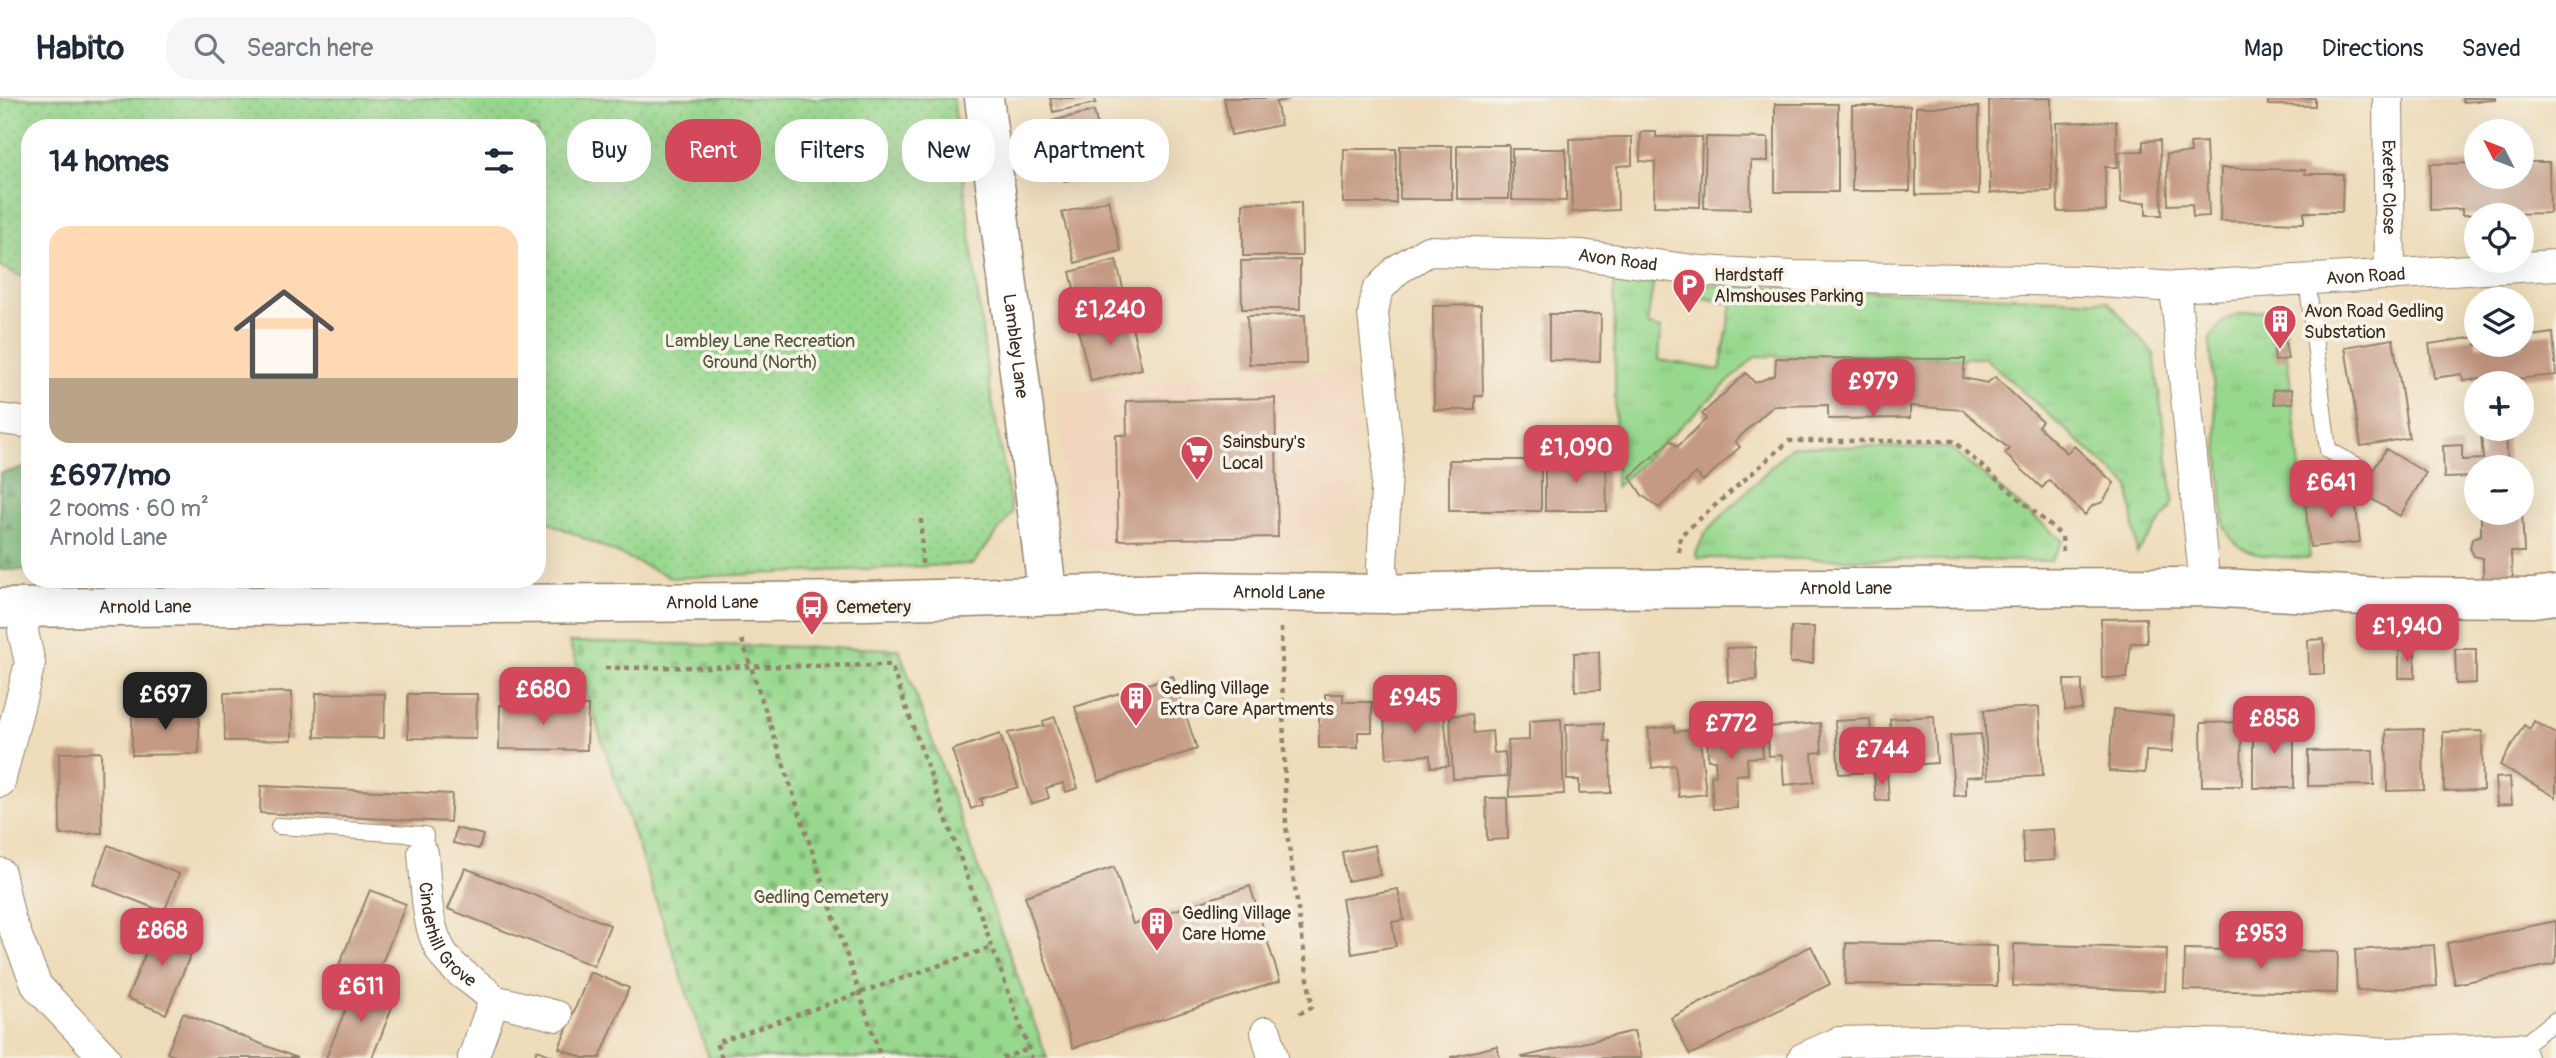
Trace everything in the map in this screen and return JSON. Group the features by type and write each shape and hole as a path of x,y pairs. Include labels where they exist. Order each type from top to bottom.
{"street":[{"name":"Lambley Lane","path":"984,98 1045,574 1045,596"},
{"name":"Exeter Close","path":"2388,98 2390,275"},
{"name":"Avon Road","path":"1385,594 1382,567 1388,451 1374,314 1377,291 1397,270 1428,251 1582,255 1701,271 1767,275 2085,281 2175,287 2556,265"},
{"path":"2175,287 2205,587"},
{"name":"Arnold Lane","path":"13,607 730,602 1282,592 1385,594 2065,587 2205,587 2381,597 2533,598 2556,595"},
{"path":"0,782 30,663 23,632 13,607"},
{"name":"Cinderhill Grove","path":"423,853 431,926 438,949 454,967 478,983 494,1000 557,1016"},
{"path":"0,873 10,919 37,986 105,1058"},
{"name":"Cinderhill Grove","path":"474,1058 494,1000"},
{"path":"1803,1058 1839,1041 1926,1049 2520,1053"}],"lane":[{"path":"2307,279 2328,450 2363,469"},
{"path":"279,826 425,835 423,853"},
{"path":"2520,1053 2556,1020"}],"path":[{"path":"1678,589 1680,536 1789,441 1952,441 2062,536 2065,587"},
{"path":"1270,1045 1312,1007 1286,827 1282,592"},
{"path":"730,602 881,1058"},
{"path":"606,668 891,665 1032,1058"},
{"path":"722,1058 716,1043 992,947"},
{"path":"1002,1058 1029,1049"}],"shaded area":[{"path":"1354,370 1358,509 1312,548 1097,552 1078,542 1069,526 1056,394 1208,375"}],"green space":[{"name":"Lambley Lane Recreation Ground (North)","path":"0,98 953,98 956,119 902,119 902,182 964,182 988,377 1012,513 973,564 672,578 546,521 546,119 21,119 21,276 0,266"},
{"path":"1614,277 1654,278 1647,325 1661,329 1659,360 1720,370 1732,304 1700,297 1688,284 2108,301 2154,354 2173,499 2170,509 2137,553 2129,486 1985,358 1756,356 1616,487"},
{"path":"2282,309 2310,558 2260,555 2249,551 2230,537 2224,525 2210,340 2216,329 2231,317 2249,312"},
{"path":"1792,446 1950,448 2063,541 2051,561 1697,558 1696,553 1705,533"},
{"path":"21,469 21,570 0,570 0,473"},
{"name":"Gedling Cemetery","path":"569,642 899,649 1047,1058 709,1058"}],"building":[{"path":"1050,98 1095,98 1096,103 1053,112"},
{"path":"1224,98 1290,99 1276,102 1281,125 1231,135"},
{"path":"2051,98 2052,191 1990,193 1989,99"},
{"path":"2268,98 2315,98 2315,106 2268,105"},
{"path":"2462,98 2495,98 2495,100 2463,102"},
{"path":"1775,104 1838,104 1838,192 1775,192"},
{"path":"1852,106 1910,106 1910,191 1852,191"},
{"path":"1916,107 1979,107 1979,194 1916,195"},
{"path":"1094,111 1096,119 1060,119"},
{"path":"2116,121 2117,167 2105,167 2106,211 2058,212 2056,123"},
{"path":"1641,132 1656,132 1656,137 1702,137 1700,207 1654,206 1655,162 1640,161"},
{"path":"1632,137 1632,165 1617,166 1618,210 1572,212 1570,139"},
{"path":"1706,137 1768,138 1768,161 1751,161 1750,209 1704,208"},
{"path":"2160,140 2162,215 2146,215 2146,202 2121,203 2119,152 2143,151 2143,141"},
{"path":"2206,142 2209,216 2193,217 2192,204 2168,205 2167,154 2191,153 2190,143"},
{"path":"1457,145 1509,145 1509,199 1457,199"},
{"path":"1400,146 1452,146 1452,199 1400,199"},
{"path":"1344,149 1396,149 1396,203 1343,203"},
{"path":"1512,149 1566,149 1566,201 1512,200"},
{"path":"2534,162 2549,162 2550,213 2534,213 2534,203 2464,203 2464,215 2462,209 2430,210 2430,164 2464,163 2464,189 2534,189"},
{"path":"2221,168 2305,170 2305,174 2343,174 2342,212 2304,212 2304,223 2220,221"},
{"path":"1108,200 1121,251 1075,263 1062,213"},
{"path":"1301,202 1302,256 1243,256 1243,203"},
{"path":"1116,260 1128,308 1082,320 1070,272"},
{"path":"1300,260 1300,309 1242,309 1241,261"},
{"path":"1481,305 1483,396 1475,396 1475,410 1434,410 1433,306"},
{"path":"1129,314 1142,369 1091,381 1077,326"},
{"path":"1549,314 1601,314 1600,361 1549,360"},
{"path":"1305,315 1306,364 1249,364 1247,316"},
{"path":"2553,333 2556,375 2534,377 2534,371 2464,371 2464,381 2462,374 2434,378 2429,344 2464,339 2464,357 2534,357 2534,335"},
{"path":"2393,339 2409,438 2361,446 2345,347"},
{"name":"Avon Road Gedling Substation","path":"2285,341 2288,359 2275,361 2273,342"},
{"path":"1776,358 1965,359 1963,378 1987,383 1995,377 2042,421 2038,426 2067,453 2074,446 2114,483 2103,502 2092,506 2085,515 2049,480 2042,488 2005,454 2009,449 1963,410 1910,406 1910,418 1828,419 1828,405 1773,406 1735,441 1740,447 1703,481 1696,473 1659,508 1642,495 1630,477 1671,440 1677,447 1706,419 1702,414 1746,373 1755,383 1775,375"},
{"path":"2292,389 2293,403 2274,404 2273,390"},
{"name":"Sainsbury's Local","path":"1275,398 1278,537 1118,540 1116,435 1127,435 1126,401"},
{"path":"2482,441 2507,441 2507,455 2483,455"},
{"path":"2462,445 2464,477 2444,478 2443,446"},
{"path":"2386,449 2426,473 2400,516 2360,492"},
{"path":"1606,459 1607,511 1545,511 1545,460"},
{"path":"1449,460 1541,460 1541,511 1449,511"},
{"path":"2324,488 2325,502 2355,499 2360,542 2310,547 2304,490"},
{"path":"2481,525 2523,525 2524,552 2511,552 2512,579 2483,581 2483,558 2474,556 2470,548 2472,539 2481,535"},
{"path":"2146,618 2147,643 2131,643 2127,678 2102,678 2101,619"},
{"path":"1791,627 1814,627 1813,663 1790,663"},
{"path":"2324,639 2324,674 2309,674 2308,640"},
{"path":"1755,647 1757,680 1728,682 1727,648"},
{"path":"2415,649 2415,678 2399,678 2399,650"},
{"path":"2455,649 2476,649 2476,683 2456,684"},
{"path":"1599,652 1600,690 1575,691 1574,653"},
{"name":"Gedling Village Extra Care Apartments","path":"1173,676 1197,749 1099,781 1075,707"},
{"path":"2064,680 2082,680 2082,709 2065,710"},
{"path":"292,692 292,740 225,741 224,693"},
{"path":"316,693 385,694 384,738 315,737"},
{"path":"408,694 477,694 476,739 408,738"},
{"path":"1325,694 1343,694 1343,702 1372,702 1372,732 1358,732 1358,748 1319,748 1319,702 1325,702"},
{"path":"1410,704 1411,717 1444,714 1449,766 1431,767 1430,755 1387,758 1383,706"},
{"path":"500,705 588,706 587,750 499,749"},
{"path":"2039,707 2043,776 1988,779 1984,710"},
{"path":"199,709 199,754 132,755 132,710"},
{"path":"2113,709 2174,716 2172,752 2146,751 2145,773 2109,771"},
{"path":"1472,714 1474,733 1492,731 1494,753 1505,752 1507,776 1453,779 1450,716"},
{"path":"1934,716 1937,763 1893,766 1890,719"},
{"path":"1055,717 1078,788 1066,792 1063,783 1046,788 1049,798 1031,804 1008,733 1044,726 1043,721"},
{"path":"1561,719 1564,794 1510,797 1508,741 1529,740 1529,721"},
{"path":"1870,719 1874,772 1839,774 1835,721"},
{"path":"2534,721 2556,734 2556,797 2500,765 2524,725 2530,729"},
{"path":"2241,722 2242,786 2202,786 2201,723"},
{"path":"1604,723 1605,741 1610,741 1611,793 1579,794 1579,780 1567,780 1566,724"},
{"path":"1820,723 1822,752 1812,753 1814,782 1784,785 1782,755 1769,756 1767,727"},
{"path":"2253,724 2294,724 2294,788 2253,788"},
{"path":"1674,726 1675,732 1699,729 1706,794 1679,797 1675,765 1652,768 1648,729"},
{"path":"1761,728 1763,757 1747,758 1748,774 1736,775 1737,808 1713,809 1711,776 1716,775 1715,760 1708,760 1707,731"},
{"path":"2423,729 2424,790 2387,791 2386,730"},
{"path":"2482,731 2483,790 2444,791 2443,732"},
{"path":"1000,734 1018,787 980,799 982,805 971,809 952,750"},
{"path":"1981,734 1984,776 1966,777 1966,795 1954,796 1950,736"},
{"path":"2373,750 2374,785 2308,786 2308,751"},
{"path":"101,752 102,833 60,835 59,753"},
{"path":"1887,773 1889,800 1876,801 1874,774"},
{"path":"2510,777 2512,804 2497,805 2495,778"},
{"path":"261,786 452,794 450,822 260,813"},
{"path":"1486,798 1507,798 1508,839 1487,840"},
{"path":"456,828 483,835 479,849 453,843"},
{"path":"2053,829 2055,860 2024,862 2022,831"},
{"path":"108,845 179,874 164,912 93,884"},
{"path":"1375,845 1380,875 1347,881 1342,852"},
{"name":"Gedling Village Care Home","path":"1114,867 1133,924 1250,886 1280,981 1073,1048 1025,896"},
{"path":"465,868 610,925 594,966 448,909"},
{"path":"1398,889 1404,920 1392,922 1396,946 1352,954 1342,899"},
{"path":"370,890 406,904 375,980 339,965"},
{"path":"2556,921 2556,964 2455,984 2447,943"},
{"path":"158,923 197,939 166,1014 127,998"},
{"path":"1846,943 1997,946 1997,986 1845,984"},
{"path":"2014,944 2167,949 2165,991 2013,986"},
{"path":"2434,945 2437,986 2357,991 2355,950"},
{"path":"1811,946 1830,984 1690,1055 1671,1018"},
{"path":"2185,949 2338,952 2337,993 2184,990"},
{"path":"590,972 629,988 600,1058 583,1058 559,1048"},
{"path":"356,983 395,999 381,1036 372,1058 326,1058"},
{"path":"183,1013 297,1058 180,1058 167,1053"},
{"path":"1634,1031 1641,1058 1522,1057"},
{"path":"1497,1046 1500,1058 1451,1058 1451,1057"},
{"path":"537,1050 557,1058 534,1058"}],"place":[{"name":"Hardstaff Almshouses Parking","path":"1689,315"},
{"name":"Avon Road Gedling Substation","path":"2280,351"},
{"name":"Sainsbury's Local","path":"1197,482"},
{"name":"Cemetery","path":"812,637"},
{"name":"Gedling Village Extra Care Apartments","path":"1136,728"},
{"name":"Gedling Village Care Home","path":"1157,953"}]}
